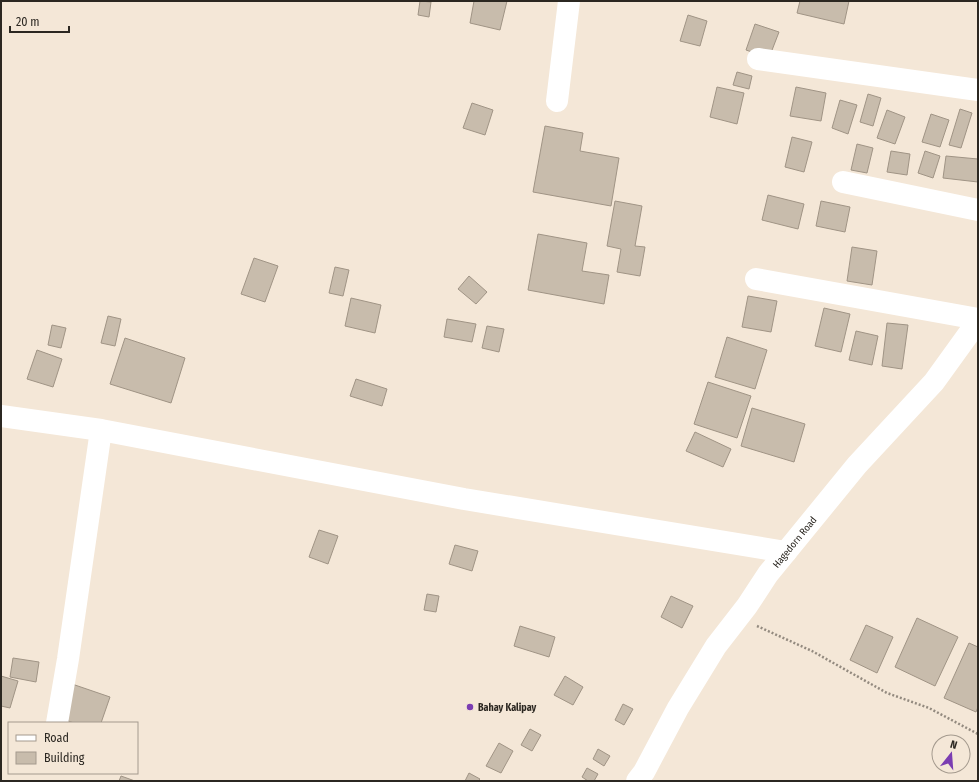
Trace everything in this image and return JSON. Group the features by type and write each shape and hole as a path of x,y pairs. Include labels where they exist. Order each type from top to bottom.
{"street":[{"path":"557,101 569,1"},
{"path":"758,59 978,90"},
{"path":"842,182 978,210"},
{"path":"756,279 978,320"},
{"name":"Hagedorn Road","path":"637,781 644,772 678,708 716,646 747,606 768,574 856,465 934,382 978,320"},
{"path":"1,416 101,430 464,499 786,552"},
{"path":"57,722 68,659 101,430"}],"path":[{"path":"747,606 748,622 812,651 887,694 929,708 978,734"}],"building":[{"path":"420,1 431,2 429,17 418,15"},
{"path":"474,1 507,1 500,30 470,23"},
{"path":"800,1 849,1 844,24 797,13"},
{"path":"688,15 707,21 700,46 680,41"},
{"path":"755,24 779,32 769,58 746,50"},
{"path":"737,72 752,76 749,89 733,85"},
{"path":"717,87 744,93 737,124 710,117"},
{"path":"796,87 826,93 821,121 790,116"},
{"path":"868,94 881,98 873,126 860,122"},
{"path":"840,100 857,105 848,134 832,128"},
{"path":"472,103 493,110 485,135 463,128"},
{"path":"960,109 972,113 961,148 949,145"},
{"path":"887,110 905,117 895,144 877,138"},
{"path":"931,114 949,120 940,147 922,142"},
{"path":"545,126 583,133 580,151 619,158 611,206 533,192"},
{"path":"792,137 812,142 804,172 785,167"},
{"path":"857,144 873,148 867,173 851,170"},
{"path":"891,151 910,154 907,175 887,172"},
{"path":"925,151 940,156 933,178 918,173"},
{"path":"946,156 978,159 978,182 943,178"},
{"path":"768,195 804,204 798,229 762,220"},
{"path":"615,201 642,206 635,246 645,247 640,276 617,272 621,249 607,246"},
{"path":"821,201 850,207 845,232 816,226"},
{"path":"538,234 587,243 582,271 609,275 604,304 528,290"},
{"path":"852,247 877,251 872,285 847,281"},
{"path":"254,258 278,266 265,302 241,294"},
{"path":"335,267 349,270 343,296 329,293"},
{"path":"469,276 487,292 476,304 458,289"},
{"path":"748,296 777,301 771,332 742,327"},
{"path":"351,298 381,305 375,333 345,326"},
{"path":"824,308 850,314 841,352 815,346"},
{"path":"108,316 121,319 115,346 101,343"},
{"path":"447,319 476,324 472,342 444,337"},
{"path":"887,323 908,325 902,369 882,366"},
{"path":"52,325 66,328 61,348 48,345"},
{"path":"487,326 504,329 499,352 482,348"},
{"path":"856,331 878,336 872,365 849,360"},
{"path":"727,337 767,350 755,389 715,377"},
{"path":"125,338 185,358 171,403 110,384"},
{"path":"37,350 62,359 53,387 27,379"},
{"path":"356,379 387,389 382,406 350,396"},
{"path":"708,382 751,396 737,438 694,424"},
{"path":"752,408 805,424 794,462 741,446"},
{"path":"695,432 731,449 723,467 686,451"},
{"path":"319,530 338,536 328,564 309,557"},
{"path":"455,545 478,551 472,571 449,564"},
{"path":"427,594 439,596 436,612 424,610"},
{"path":"671,596 693,606 682,628 661,617"},
{"path":"917,618 958,637 935,686 895,667"},
{"path":"866,625 893,637 877,673 850,660"},
{"path":"520,626 555,637 549,657 514,646"},
{"path":"969,643 978,647 978,707 976,712 944,698"},
{"path":"13,658 39,662 36,682 10,677"},
{"path":"1,676 18,681 10,708 1,706"},
{"path":"565,676 583,687 573,705 554,695"},
{"path":"72,684 110,697 101,722 71,722 60,718"},
{"path":"623,704 633,709 624,725 615,720"},
{"path":"530,729 541,735 532,751 521,745"},
{"path":"499,743 513,751 501,773 486,766"},
{"path":"598,749 610,756 604,766 593,759"},
{"path":"587,768 598,774 594,781 588,781 582,777"},
{"path":"469,773 480,779 478,781 465,781"},
{"path":"121,776 135,781 119,781"}],"place":[{"name":"Bahay Kalipay","path":"470,707"}]}
